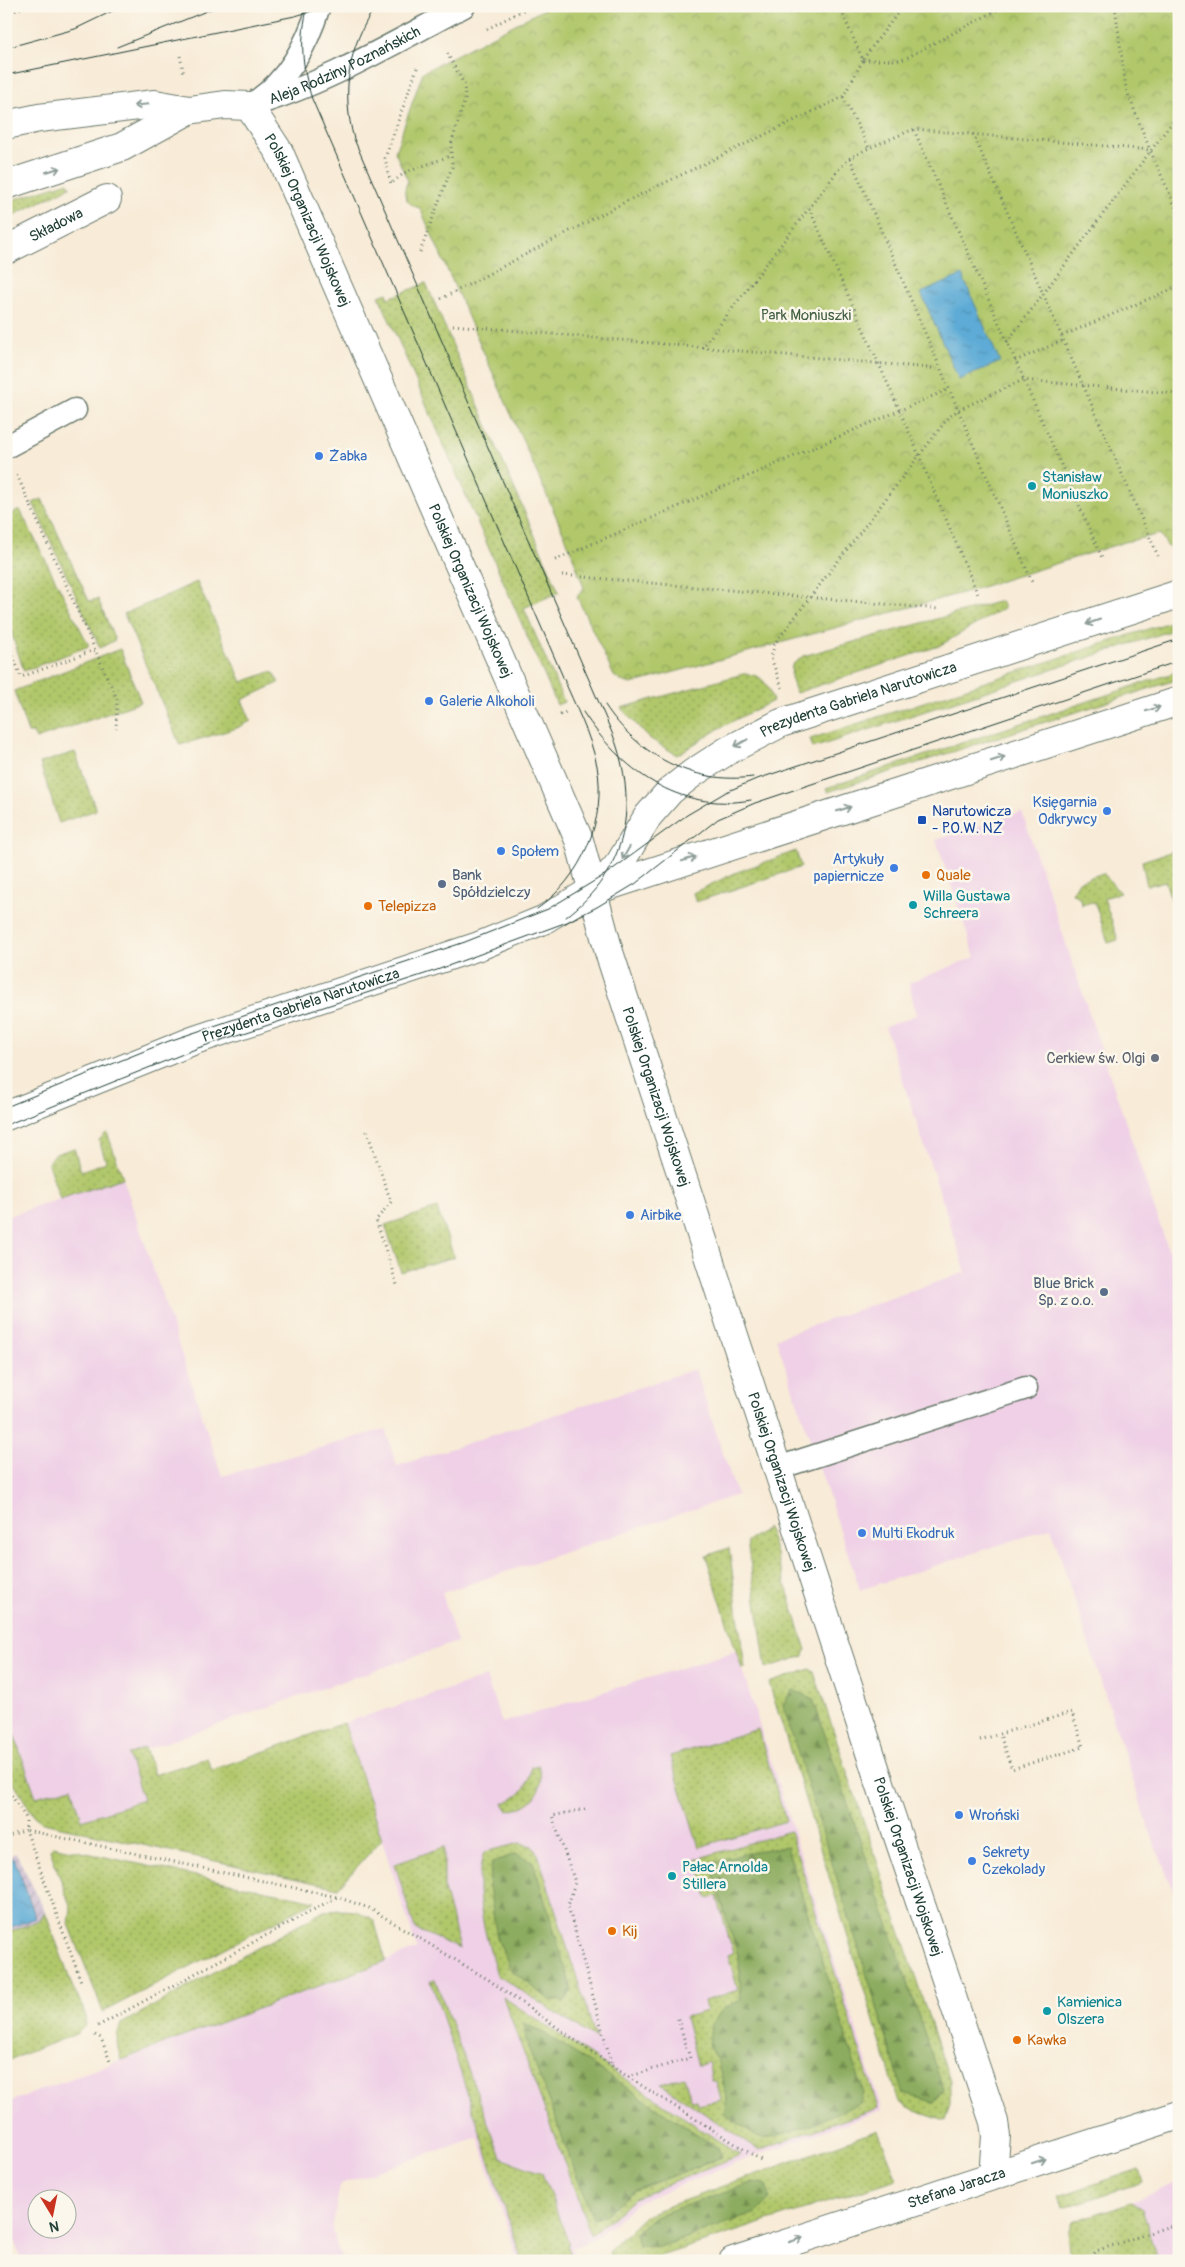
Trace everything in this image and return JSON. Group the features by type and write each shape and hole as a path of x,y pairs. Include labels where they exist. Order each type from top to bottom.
{"street":[{"name":"Aleja Rodziny Poznańskich","path":"6,125 39,118 155,104 189,110 225,105 249,106"},
{"name":"Polskiej Organizacji Wojskowej","path":"249,106 279,152 573,826 609,952 873,1762 994,2122 996,2144 992,2176"},
{"name":"Aleja Rodziny Poznańskich","path":"6,185 122,147 189,110"},
{"name":"Składowa","path":"6,250 107,198"},
{"name":"Prezydenta Gabriela Narutowicza","path":"593,891 620,864 648,816 670,791 693,773 755,736 803,716 1179,594"},
{"name":"Prezydenta Gabriela Narutowicza","path":"6,1116 195,1040 489,942 543,920 593,891 630,877 1179,701"},
{"name":"Stefana Jaracza","path":"733,2261 1179,2115"}],"lane":[{"name":"Aleja Rodziny Poznańskich","path":"249,106 270,92 293,63 309,36 319,6"},
{"name":"Aleja Rodziny Poznańskich","path":"249,106 276,98 350,65 464,6"},
{"path":"6,447 75,410"},
{"path":"778,1468 1026,1388"}],"path":[{"path":"6,15 25,6"},
{"path":"480,33 531,6"},
{"path":"839,6 863,60"},
{"path":"441,299 627,202 843,97 863,60 903,6"},
{"path":"863,60 902,60 1005,6"},
{"path":"1115,6 1126,89 1150,150 1179,215"},
{"path":"420,252 452,167 451,145 465,99 464,84 442,43"},
{"path":"439,54 454,46"},
{"path":"180,56 185,81"},
{"path":"418,65 385,158 391,184 404,174 450,156"},
{"path":"843,97 869,148"},
{"path":"1007,342 1179,113"},
{"path":"702,348 809,208 850,158 869,148 914,129 1150,150"},
{"path":"914,129 1102,560"},
{"path":"974,134 1158,556"},
{"path":"850,158 1033,584"},
{"path":"809,208 900,411 979,597"},
{"path":"1062,336 1179,286"},
{"path":"453,325 941,370"},
{"path":"1015,361 1064,340"},
{"path":"783,691 771,658 775,644 918,456 948,418 958,410 1023,380 1179,394"},
{"path":"555,560 949,389"},
{"path":"14,470 117,699 116,729"},
{"path":"562,575 938,609"},
{"path":"6,637 21,677 95,650"},
{"path":"367,1131 391,1202 376,1220 398,1288"},
{"path":"980,1740 1072,1712 1083,1747 1012,1769 1000,1735"},
{"path":"6,1787 26,1818 26,1830 82,1984"},
{"path":"585,1809 552,1816 575,1882 568,1906 612,2066"},
{"path":"6,1837 26,1830 337,1897 369,1908 489,1980 612,2066 761,2160"},
{"path":"6,1833 12,1835"},
{"path":"98,2026 337,1897"},
{"path":"628,2076 690,2058 677,2016"},
{"path":"95,2035 101,2038 111,2064"},
{"path":"1088,2261 1096,2251 1179,2223"}],"shaded area":[{"path":"1022,812 1179,1282 1179,1907 1145,1817 1051,1528 860,1590 776,1338 966,1272 885,1027 916,1015 909,983 975,957 936,840"},
{"path":"123,1178 222,1476 385,1429 397,1466 695,1369 737,1495 442,1593 457,1642 129,1755 143,1800 82,1820 36,1798 6,1712 6,1217"},
{"path":"736,1651 882,2110 754,2156 640,2201 593,2240 572,2248 576,2261 518,2261 478,2137 340,2184 332,2231 342,2261 22,2261 6,2219 6,2103 417,1949 344,1723 486,1677 502,1723"},
{"path":"16,1853 45,1911 41,1921 6,1933 6,1857"},
{"path":"1179,2182 1179,2261 1071,2261 1068,2232 1072,2222 1131,2202"}],"green space":[{"name":"Park Moniuszki","path":"550,6 1179,6 1179,548 1168,547 1160,534 1125,542 969,591 631,684 621,681 614,676 577,597 584,588 570,548 420,208 411,204 406,198 405,190 408,181 395,152 423,72"},
{"path":"68,182 70,187 6,219 6,202"},
{"path":"426,283 559,592 524,608 564,702 557,705 379,296 387,293 389,298"},
{"path":"42,499 89,601 98,599 115,640 100,648 33,503"},
{"path":"20,510 89,646 24,671 6,617 6,516"},
{"path":"197,582 242,682 270,672 274,673 279,683 242,700 251,721 237,728 180,745 124,614"},
{"path":"1001,601 1004,608 939,646 796,693 791,677 792,665 803,656"},
{"path":"1179,619 1179,628 813,748 810,739"},
{"path":"120,649 141,702 36,739 33,733 28,733 14,691"},
{"path":"1179,671 1179,679 828,792 826,788"},
{"path":"743,674 756,676 764,681 773,701 723,726 677,755 649,738 621,708"},
{"path":"75,752 96,810 59,823 40,763"},
{"path":"796,851 801,867 696,902 693,893 737,872"},
{"path":"1173,851 1179,853 1179,875 1175,878 1179,889 1178,919 1165,881 1147,886 1142,861"},
{"path":"1103,873 1120,893 1104,898 1118,940 1108,943 1095,903 1082,905 1079,897 1072,893 1079,881"},
{"path":"107,1132 123,1178 60,1199 48,1164 53,1155 74,1148 81,1171 106,1162 99,1140"},
{"path":"437,1208 454,1257 401,1272 385,1225"},
{"path":"768,1528 806,1650 804,1656 766,1668 747,1541"},
{"path":"729,1548 745,1668 742,1669 706,1556"},
{"path":"810,1669 814,1672 950,2081 950,2103 945,2121 915,2111 899,2102 769,1683"},
{"path":"793,1690 813,1699 943,2089 934,2102 904,2094 783,1705"},
{"path":"6,1712 36,1797 72,1787 82,1820 143,1800 128,1755 145,1748 154,1775 207,1758 212,1770 344,1723 382,1839 338,1888 43,1823 34,1816 6,1771"},
{"path":"758,1729 786,1821 699,1847 670,1756"},
{"path":"539,1765 540,1782 536,1796 525,1805 508,1811 503,1803 514,1798 523,1790 529,1780 531,1767"},
{"path":"790,1831 878,2108 758,2150 661,2084 684,2077 692,2101 697,2100 698,2105 721,2100 716,2081 712,2081 708,2062 698,2066 685,2017 706,2011 704,2001 738,1990 728,1955 733,1953 717,1896 708,1898 696,1859"},
{"path":"520,1843 532,1846 538,1854 596,2039 497,1975 482,1914 479,1882 480,1867 484,1852"},
{"path":"53,1846 315,1901 103,2012 69,1924 71,1908 50,1850"},
{"path":"444,1847 444,1889 460,1949 415,1929 395,1864"},
{"path":"787,1847 863,2091 860,2103 812,2124 762,2139 724,2113 727,2100 718,2062 709,2046 711,2024 723,2009 741,2000 739,1958 715,1882 712,1863 754,1851"},
{"path":"516,1854 533,1862 572,1990 565,2001 550,2000 511,1970 497,1938 489,1886 492,1862"},
{"path":"45,1911 73,1988 84,2007 86,2025 76,2034 6,2061 6,1933 40,1921"},
{"path":"324,1911 357,1911 374,1920 386,1961 121,2060 117,2042 121,2024"},
{"path":"435,1979 501,2158 542,2173 569,2244 567,2244 573,2261 522,2261 431,1981"},
{"path":"503,1997 740,2155 635,2198 591,2235"},
{"path":"524,2023 547,2035 718,2148 722,2157 633,2191 605,2215 593,2219 526,2041"},
{"path":"878,2130 897,2179 645,2261 608,2261 610,2250 647,2214"},
{"path":"1139,2169 1143,2182 1063,2208 1059,2196"},
{"path":"754,2182 767,2185 770,2198 756,2213 659,2247 638,2246 635,2233 655,2216"},
{"path":"1131,2202 1142,2209 1157,2255 1139,2261 1071,2261 1068,2232 1072,2222"}],"water":[{"path":"962,275 1000,362 959,380 921,293"},
{"path":"14,1858 36,1918 6,1929 6,1861"}],"tram line":[{"path":"6,48 75,29 123,6"},
{"path":"117,47 219,6"},
{"path":"308,6 303,30 303,53 312,99 582,721 594,754 599,786 598,806 588,846 567,881 537,909"},
{"path":"6,75 295,16 330,6"},
{"path":"376,6 366,21 359,37 353,53 350,70 348,104 354,139 613,735 621,761 626,811 622,835 615,857 603,879 587,899 566,917"},
{"path":"6,1107 169,1041 465,942 548,909 606,874 687,815 726,792 754,780 1179,639"},
{"path":"6,1125 198,1048 437,970 567,922 597,907 635,884 718,819 755,803 1179,661"},
{"path":"605,705 618,723 633,738 650,752 668,763 688,771 709,776 730,778 753,777"},
{"path":"583,712 615,752 654,783 676,793 699,800 724,802 751,800"}],"place":[{"name":"Żabka","path":"319,456"},
{"name":"Stanisław Moniuszko","path":"1032,486"},
{"name":"Galerie Alkoholi","path":"429,701"},
{"name":"Księgarnia Odkrywcy","path":"1107,811"},
{"name":"Narutowicza - P.O.W. NŻ","path":"922,820"},
{"name":"Społem","path":"501,851"},
{"name":"Artykuły papiernicze","path":"894,868"},
{"name":"Quale","path":"926,875"},
{"name":"Bank Spółdzielczy","path":"442,884"},
{"name":"Willa Gustawa Schreera","path":"913,905"},
{"name":"Telepizza","path":"368,906"},
{"name":"Cerkiew św. Olgi","path":"1155,1058"},
{"name":"Airbike","path":"630,1215"},
{"name":"Blue Brick Sp. z o.o.","path":"1104,1292"},
{"name":"Multi Ekodruk","path":"862,1533"},
{"name":"Wroński","path":"959,1815"},
{"name":"Sekrety Czekolady","path":"972,1861"},
{"name":"Pałac Arnolda Stillera","path":"672,1876"},
{"name":"Kij","path":"612,1931"},
{"name":"Kamienica Olszera","path":"1047,2011"},
{"name":"Kawka","path":"1017,2040"}]}
